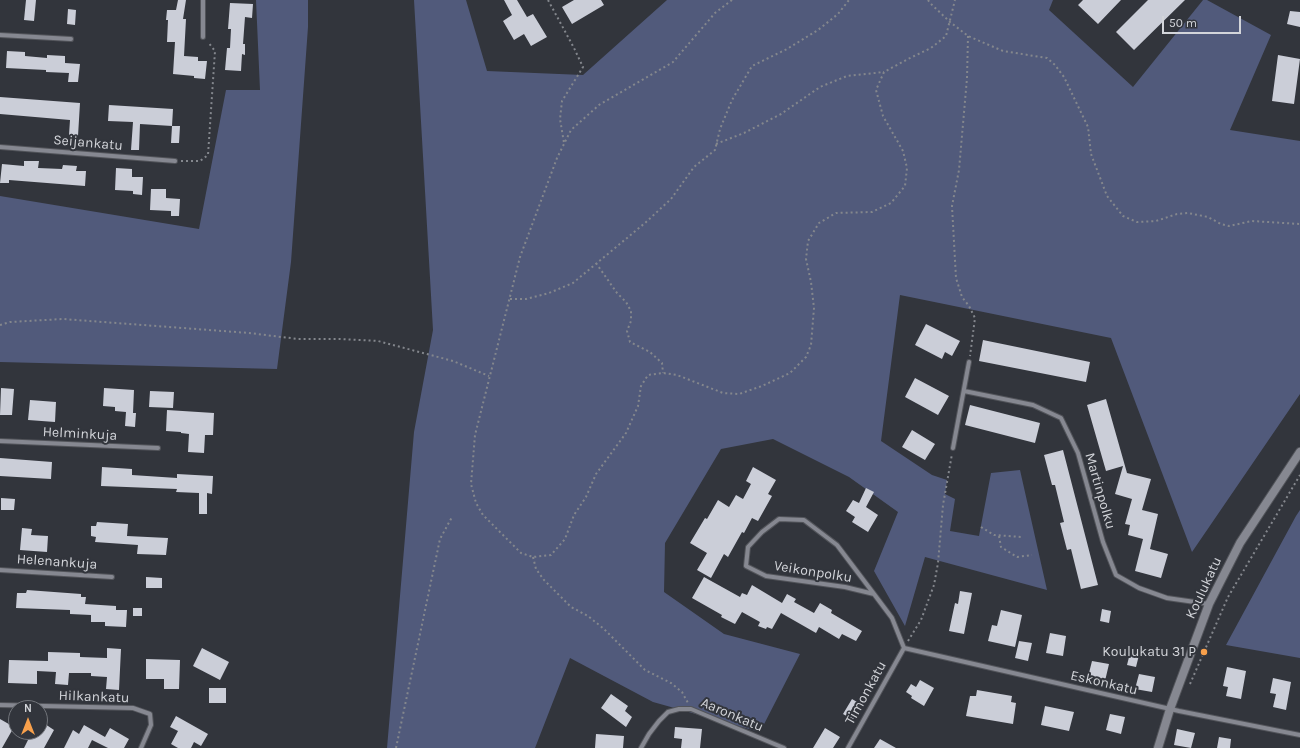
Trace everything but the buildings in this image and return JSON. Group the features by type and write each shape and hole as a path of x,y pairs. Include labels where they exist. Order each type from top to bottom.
{"street":[{"path":"203,0 203,37"},
{"path":"0,35 71,39"},
{"name":"Seijankatu","path":"0,147 174,161"},
{"path":"953,448 969,362"},
{"name":"Martinpolku","path":"964,391 1033,405 1061,418 1078,453 1103,542 1116,575 1139,588 1168,598 1209,604"},
{"name":"Helminkuja","path":"0,441 158,448"},
{"name":"Koulukatu","path":"1158,748 1170,709 1209,604 1240,543 1300,452"},
{"name":"Veikonpolku","path":"874,594 845,587 766,576 746,566 748,547 762,532 779,519 804,520 837,545 874,594 892,618 904,648"},
{"name":"Helenankuja","path":"0,570 112,577"},
{"name":"Eskonkatu","path":"904,648 1170,709 1300,735"},
{"name":"Timonkatu","path":"848,748 904,648"},
{"name":"Hilkankatu","path":"0,705 133,708 150,714 151,726 141,748"},
{"name":"Aaronkatu","path":"642,748 649,734 668,712 679,709 691,709 784,748"}],"path":[{"path":"548,0 583,67 562,102 560,119 564,144"},
{"path":"732,0 716,13 673,62 599,105 571,130 557,158 520,257 475,435 471,484 476,503 482,515 521,553 533,556 551,555 565,539 574,515 586,497 596,474 626,433 638,406 641,386 648,375 663,372 677,375 723,392 739,394 762,386 790,373 806,358 812,345 814,308 811,282 806,259 808,241 819,223 836,213 872,212 891,203 905,186 907,168 903,151 884,116 876,90 884,72"},
{"path":"510,299 526,299 549,293 573,283 645,223 671,199 694,167 715,150 720,129 732,100 752,66 787,50 818,30 838,14 849,0"},
{"path":"928,0 950,22 968,36 1003,51 1047,58 1056,64 1064,77 1088,127 1091,154 1107,196 1122,216 1138,222 1156,221 1177,214 1188,213 1208,217 1221,224 1229,226 1252,221 1300,224"},
{"path":"716,144 744,133 781,114 820,87 847,76 884,72 908,58 931,48 946,36 955,0"},
{"path":"968,36 966,86 959,170 952,206 956,278 962,297 969,306 975,318 969,362"},
{"path":"174,161 200,162 208,155 215,51 203,37"},
{"path":"596,263 617,293 626,302 631,311 631,320 628,331 630,342 650,352 662,363 663,372"},
{"path":"0,325 10,322 63,319 249,333 298,339 378,341 453,361 489,376"},
{"path":"904,648 921,620 934,585 938,562 943,505 953,448"},
{"path":"1190,684 1228,597 1300,475"},
{"path":"396,748 440,539 452,517"},
{"path":"981,527 994,535 1022,537"},
{"path":"999,536 1001,547 1017,557 1032,555"},
{"path":"533,556 536,568 544,580 571,607 588,616 604,628 645,670 671,683 682,692 691,709"}],"shaded area":[{"path":"256,0 308,0 308,27 291,262 277,369 0,362 0,196 199,229 226,90 260,90"},
{"path":"414,0 466,0 487,71 583,75 667,0 1053,0 1049,10 1133,87 1203,0 1207,0 1271,35 1230,130 1300,141 1300,394 1192,552 1111,338 900,295 881,441 932,475 947,480 945,494 955,499 950,531 979,536 991,473 1020,470 1047,590 925,557 905,626 874,571 898,512 849,477 773,439 721,449 665,543 664,592 724,634 800,654 760,732 653,702 570,658 535,748 387,748 414,432 433,330"},
{"path":"1300,510 1300,658 1226,645 1296,516"}],"place":[{"name":"Koulukatu 31 P","path":"1204,652"}]}
